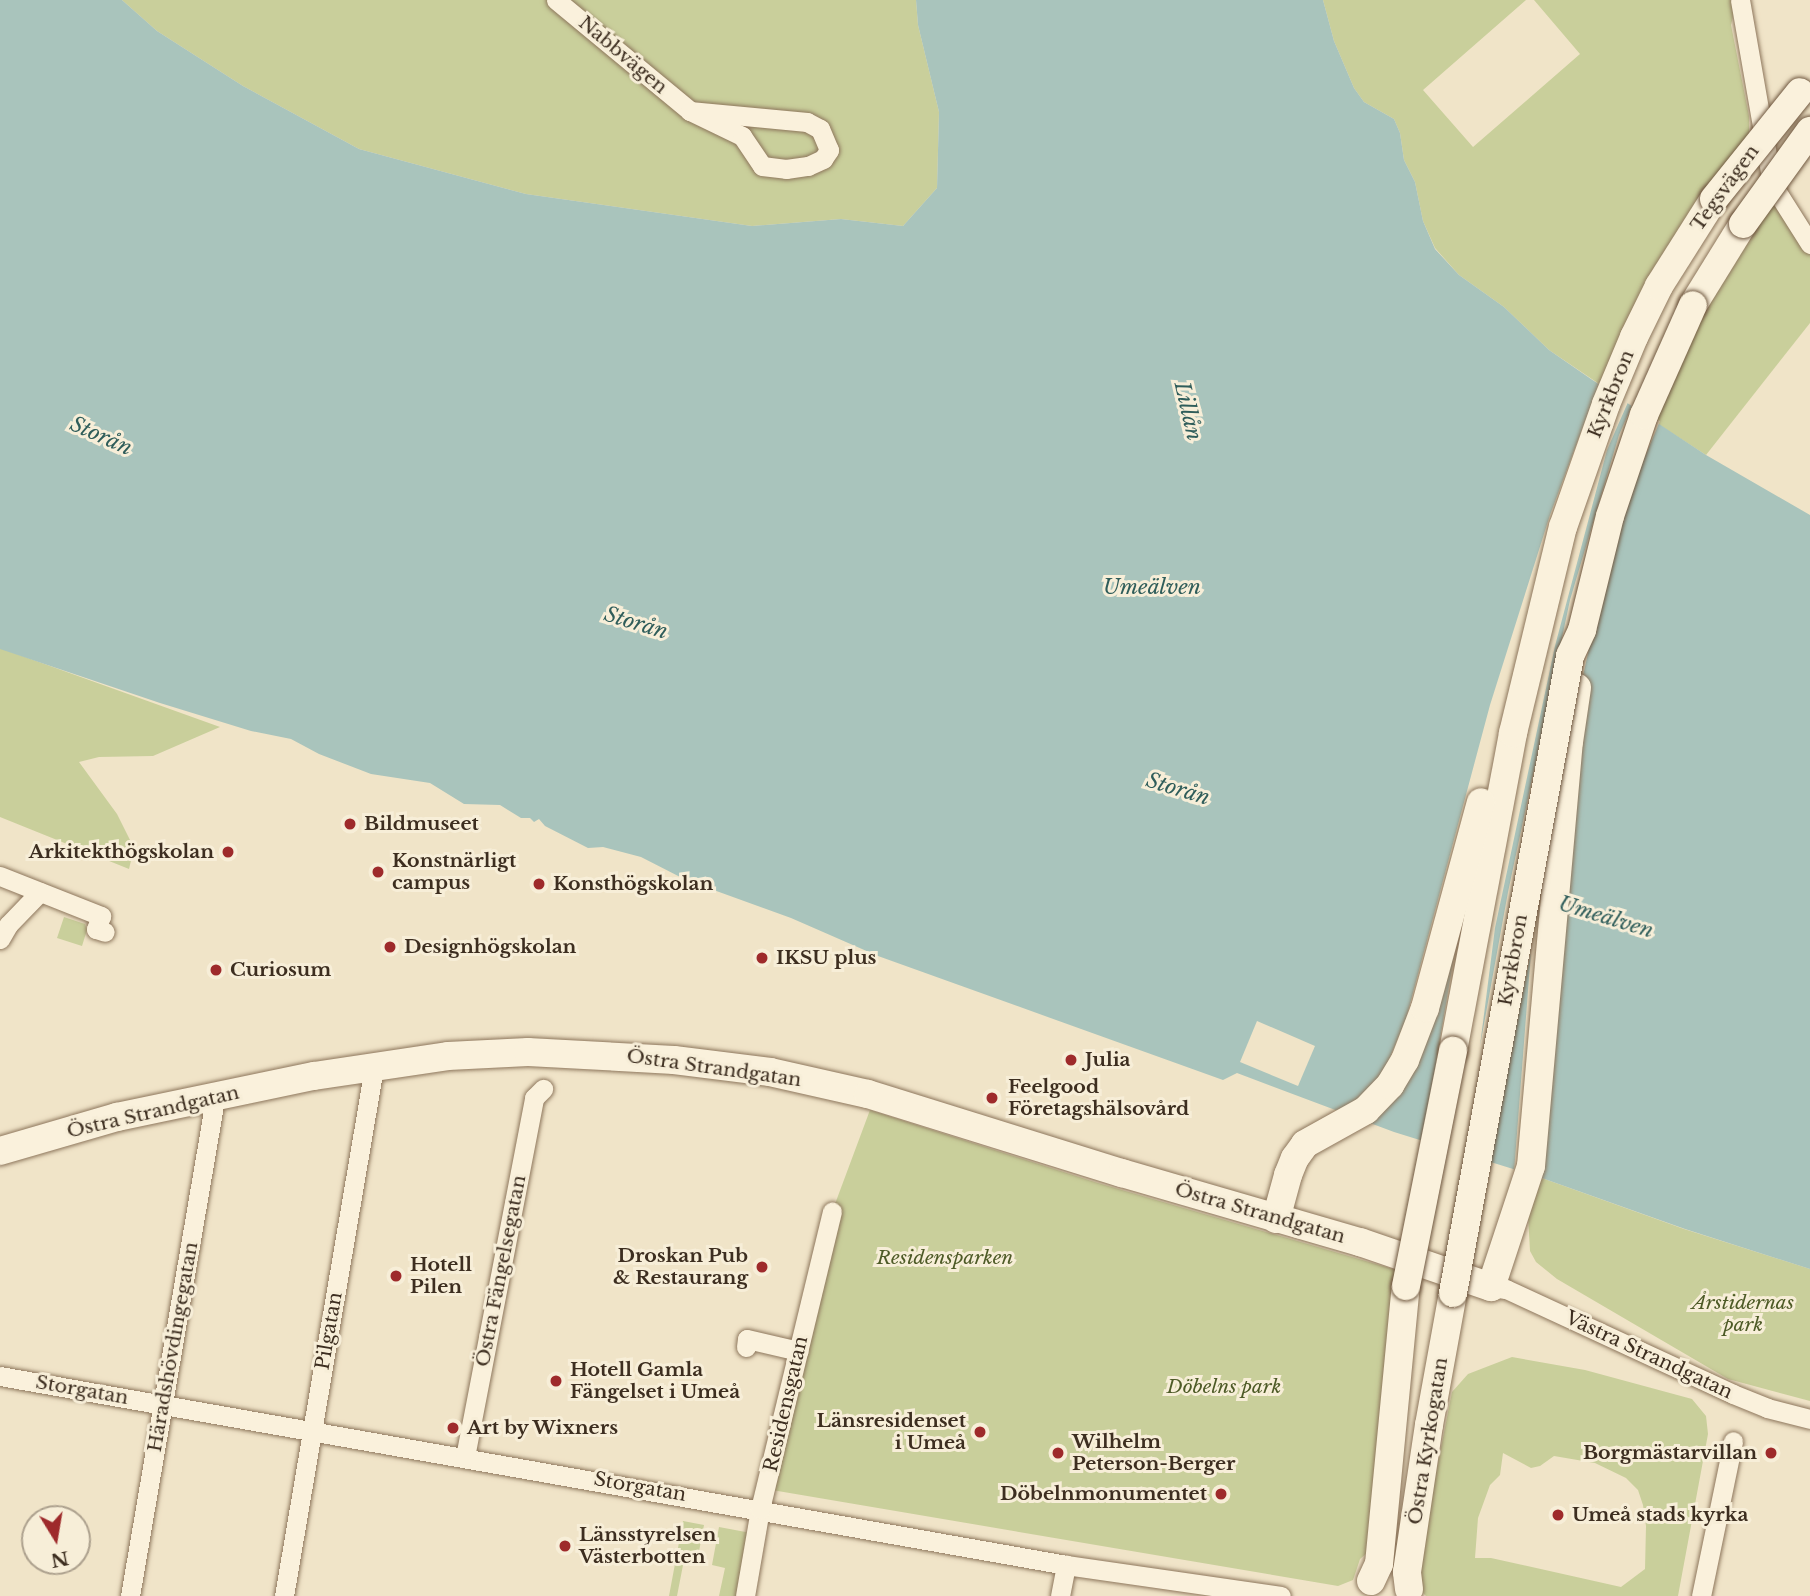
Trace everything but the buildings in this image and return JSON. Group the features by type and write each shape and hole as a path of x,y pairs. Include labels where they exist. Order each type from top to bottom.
{"street":[{"name":"Nabbvägen","path":"556,0 690,111 742,136 762,166 786,169 808,166 824,159 829,150 820,129 807,122 690,111"},
{"path":"1740,0 1772,184 1810,244"},
{"name":"Tegsvägen","path":"1652,302 1714,199 1805,86"},
{"name":"Tegsvägen","path":"1693,306 1743,223 1810,131"},
{"name":"Kyrkbron","path":"1406,1286 1514,733 1563,527 1611,392 1652,302"},
{"name":"Kyrkbron","path":"1453,1293 1554,731 1570,656 1582,630 1621,482 1649,404 1693,306"},
{"name":"Kyrkbron","path":"1491,1287 1528,1178 1569,742 1582,658 1582,630"},
{"name":"Kyrkbron","path":"1276,1219 1295,1158 1313,1139 1366,1110 1390,1086 1405,1060 1425,1008 1485,788 1514,733"},
{"path":"0,876 101,916 96,929 105,932"},
{"path":"0,939 8,925 40,892"},
{"name":"Östra Strandgatan","path":"0,1150 117,1117 215,1099 314,1076 448,1056 528,1052 674,1060 769,1072 868,1094 1276,1219 1360,1242 1491,1287"},
{"name":"Pilgatan","path":"284,1596 374,1067"},
{"name":"Östra Fängelsegatan","path":"465,1457 534,1098 543,1088"},
{"name":"Häradshövdingegatan","path":"130,1596 215,1099"},
{"name":"Residensgatan","path":"745,1596 760,1509 832,1212"},
{"name":"Östra Kyrkogatan","path":"1362,1589 1379,1563 1406,1286"},
{"name":"Västra Strandgatan","path":"1491,1287 1506,1290 1733,1394 1768,1408 1810,1419"},
{"name":"Östra Kyrkogatan","path":"1411,1593 1407,1572 1429,1425 1453,1293"},
{"path":"746,1347 747,1339 799,1351"},
{"name":"Storgatan","path":"0,1376 1066,1564 1281,1596"},
{"path":"1701,1596 1733,1441"},
{"path":"1060,1596 1066,1564"},
{"name":"Östra Kyrkogatan","path":"1362,1589 1389,1580 1411,1593"}],"green space":[{"path":"122,0 916,0 918,25 939,112 937,188 903,226 841,219 752,226 526,194 359,149 243,86 157,31"},
{"path":"1323,0 1526,0 1423,90 1473,147 1580,54 1534,0 1737,0 1731,25 1749,116 1749,153 1611,392 1549,350 1504,307 1459,275 1435,248 1423,221 1415,182 1404,160 1400,133 1394,119 1364,102 1354,88 1334,41"},
{"path":"1772,180 1810,244 1810,323 1706,455 1644,415"},
{"path":"0,648 220,727 153,756 99,757 79,762 117,814 134,848 129,869 0,817"},
{"path":"64,917 85,924 87,930 82,946 57,938"},
{"path":"870,1110 1098,1183 1400,1271 1367,1553 1360,1559 1353,1580 1338,1586 766,1489 832,1212"},
{"name":"Årstidernas park","path":"1539,1177 1684,1229 1810,1269 1810,1401 1728,1379 1557,1279 1536,1262 1530,1251 1528,1215"},
{"path":"1512,1357 1585,1370 1692,1399 1706,1416 1708,1434 1678,1596 1426,1596 1423,1593 1417,1581 1418,1564 1452,1392 1468,1374","holes":["1503,1453 1531,1468 1540,1466 1554,1456 1595,1463 1626,1478 1638,1490 1643,1505 1646,1526 1645,1569 1621,1587 1491,1558 1475,1558 1478,1518 1490,1485 1500,1475"]},
{"path":"683,1521 704,1525 697,1562 684,1560 677,1596 669,1596"},
{"path":"719,1527 751,1533 739,1596 719,1596 725,1568 712,1565"}],"water":[{"name":"Umeälven","path":"0,0 122,0 157,31 243,86 359,149 526,194 752,226 841,219 903,226 937,188 939,112 918,25 916,0 1323,0 1334,41 1354,88 1364,102 1394,119 1400,133 1404,160 1415,182 1423,221 1435,249 1459,275 1504,307 1549,350 1591,379 1706,455 1810,515 1810,1269 1685,1229 1539,1177 1394,1132 1237,1073 1223,1080 878,956 791,918 686,880 641,857 603,847 588,848 545,826 539,819 534,822 530,818 521,818 500,805 464,804 430,783 371,774 319,754 291,739 251,731 160,703 0,649"}],"pier":[{"path":"1600,381 1629,400 1607,450 1555,646 1495,928 1480,1046 1508,892 1570,600 1619,435 1633,403 1660,421 1630,492 1596,617 1581,685 1536,1179 1514,1172 1531,952 1501,1100 1466,1159 1422,1145 1458,933 1383,1074 1406,1019 1490,705 1550,515"},
{"path":"1257,1021 1315,1046 1298,1086 1240,1062"}],"place":[{"name":"Bildmuseet","path":"350,824"},
{"name":"Arkitekthögskolan","path":"228,852"},
{"name":"Konstnärligt campus","path":"378,872"},
{"name":"Konsthögskolan","path":"539,884"},
{"name":"Designhögskolan","path":"390,947"},
{"name":"IKSU plus","path":"762,958"},
{"name":"Curiosum","path":"216,970"},
{"name":"Julia","path":"1071,1060"},
{"name":"Feelgood Företagshälsovård","path":"992,1098"},
{"name":"Droskan Pub & Restaurang","path":"762,1267"},
{"name":"Hotell Pilen","path":"396,1276"},
{"name":"Hotell Gamla Fängelset i Umeå","path":"556,1381"},
{"name":"Art by Wixners","path":"453,1428"},
{"name":"Länsresidenset i Umeå","path":"980,1432"},
{"name":"Wilhelm Peterson-Berger","path":"1058,1453"},
{"name":"Borgmästarvillan","path":"1771,1453"},
{"name":"Döbelnmonumentet","path":"1221,1494"},
{"name":"Umeå stads kyrka","path":"1558,1515"},
{"name":"Länsstyrelsen Västerbotten","path":"565,1546"}],"water label":[{"name":"Lillån","path":"1188,411"},
{"name":"Storån","path":"101,436"},
{"name":"Storån","path":"636,623"},
{"name":"Storån","path":"1178,789"}],"park label":[{"name":"Residensparken","path":"945,1258"},
{"name":"Döbelns park","path":"1224,1387"}]}
